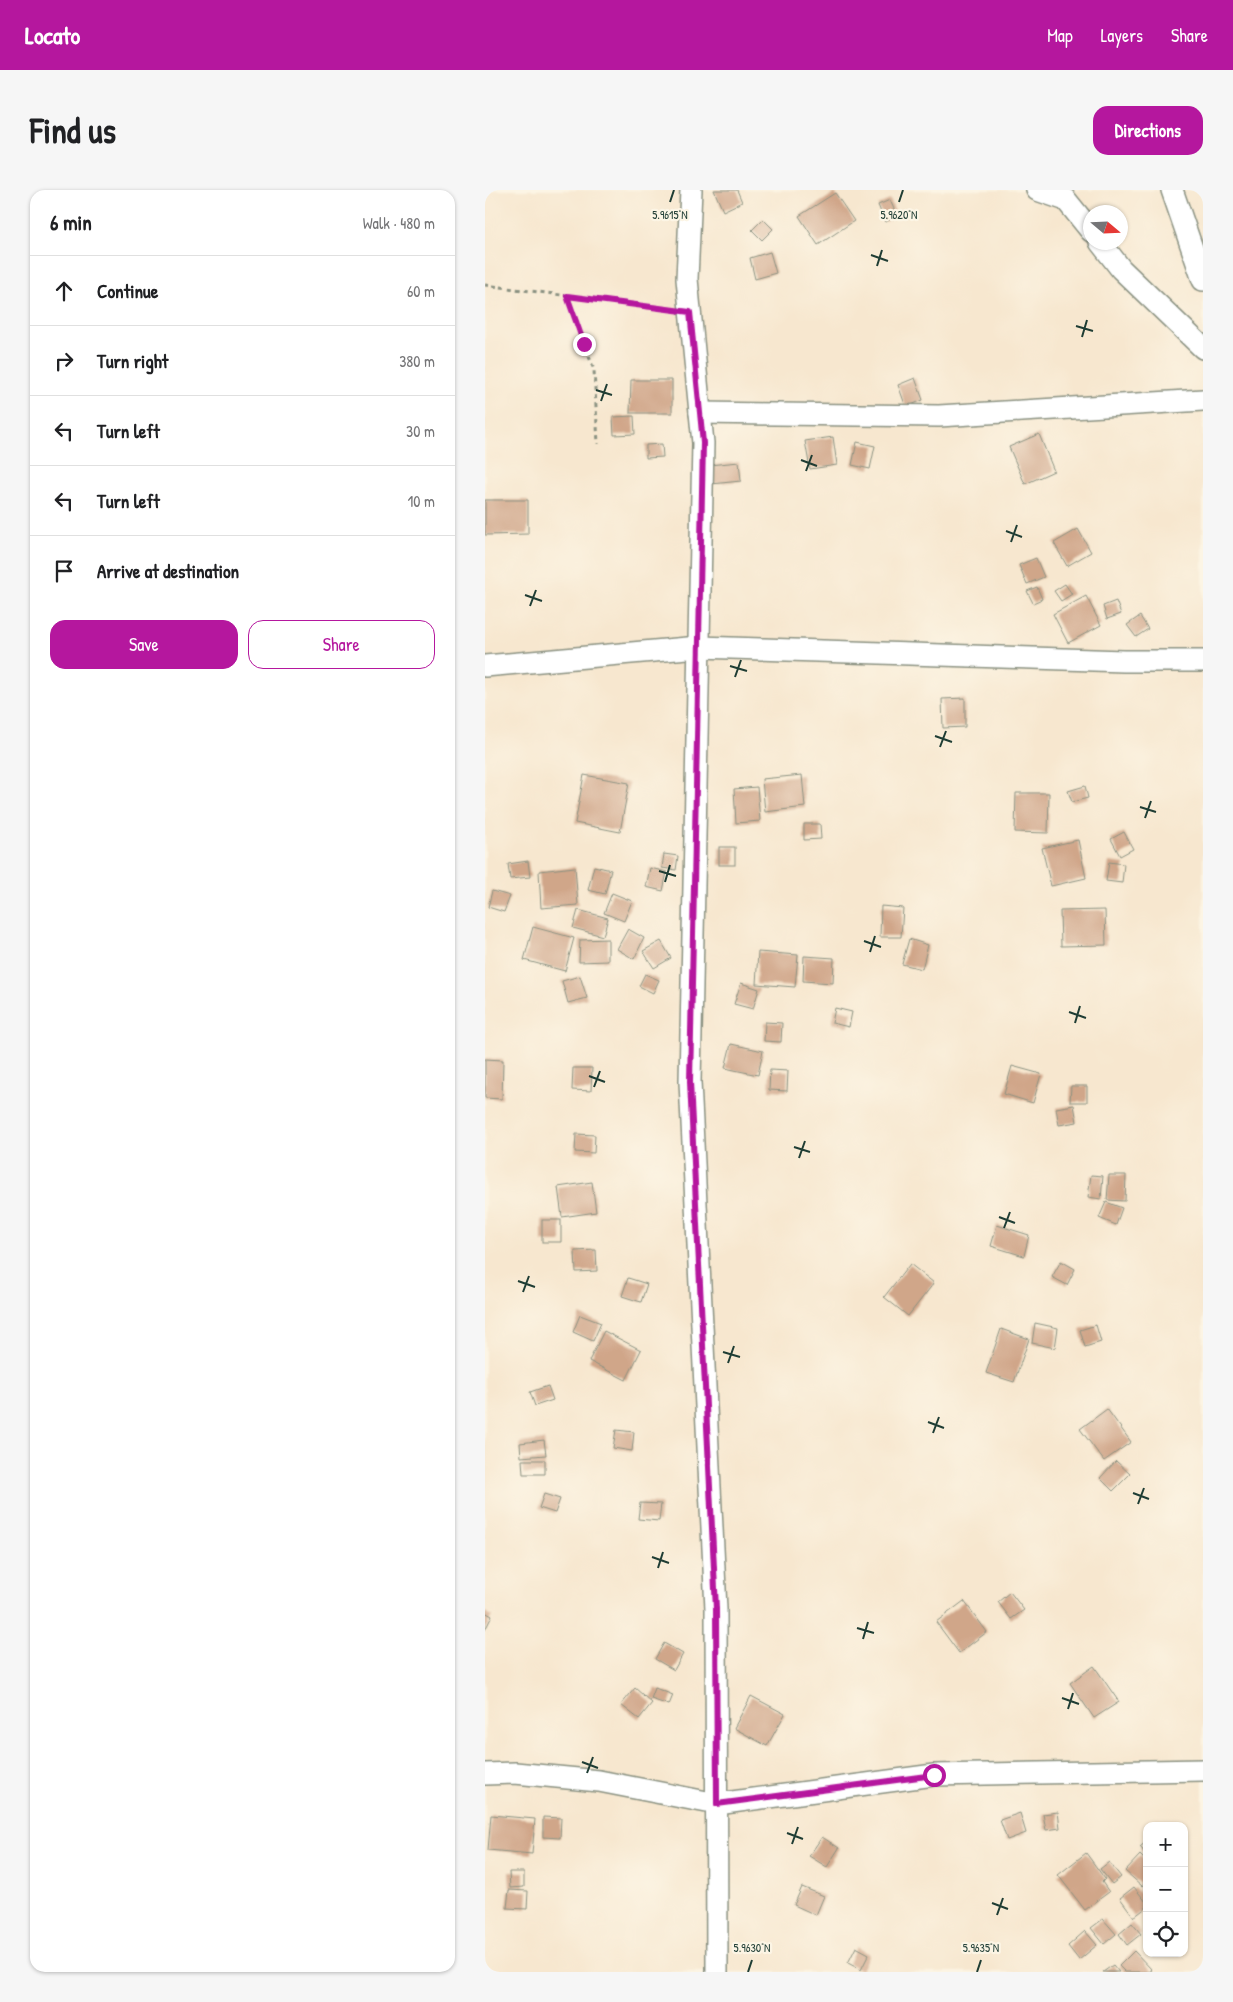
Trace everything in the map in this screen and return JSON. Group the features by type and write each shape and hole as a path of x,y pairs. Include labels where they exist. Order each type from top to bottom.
{"street":[{"path":"691,190 687,279 703,443 690,1082 716,1609 717,1972"},
{"path":"1037,190 1066,200 1083,221"},
{"path":"1172,190 1203,280"},
{"path":"1106,250 1121,269 1203,348"},
{"path":"700,413 939,416 1203,400"},
{"path":"485,666 699,647 1114,661 1203,661"},
{"path":"485,1774 515,1773 599,1781 717,1804 934,1775 1203,1770"}],"path":[{"path":"485,285 690,312"},
{"path":"567,296 594,370 598,444"}],"building":[{"path":"714,190 737,190 742,202 723,211"},
{"path":"835,193 854,221 818,245 799,216"},
{"path":"890,200 897,216 885,222 878,205"},
{"path":"763,219 773,229 762,240 752,230"},
{"path":"770,252 776,273 755,279 750,258"},
{"path":"915,378 923,400 906,407 898,385"},
{"path":"631,380 672,380 672,413 630,413"},
{"path":"634,416 635,434 614,435 613,417"},
{"path":"1039,434 1054,471 1025,484 1009,447"},
{"path":"833,437 837,465 810,469 805,441"},
{"path":"857,442 875,446 870,469 852,465"},
{"path":"662,444 663,457 646,458 646,445"},
{"path":"739,462 741,481 711,484 709,465"},
{"path":"485,500 528,500 528,534 485,535"},
{"path":"1078,529 1091,552 1067,566 1054,543"},
{"path":"1036,558 1044,577 1027,584 1019,565"},
{"path":"1065,584 1072,594 1061,601 1054,591"},
{"path":"1037,587 1042,599 1033,603 1027,591"},
{"path":"1086,596 1101,625 1068,643 1053,614"},
{"path":"1116,601 1121,614 1107,619 1103,606"},
{"path":"1140,616 1148,629 1136,637 1127,625"},
{"path":"965,698 965,727 943,728 942,699"},
{"path":"584,775 629,783 620,832 575,823"},
{"path":"802,775 805,807 765,812 762,779"},
{"path":"1085,786 1088,798 1072,802 1068,791"},
{"path":"757,787 760,821 736,823 734,789"},
{"path":"1016,793 1049,793 1048,833 1015,832"},
{"path":"804,824 820,824 821,839 804,840"},
{"path":"1124,832 1133,849 1120,856 1111,839"},
{"path":"1078,840 1086,878 1051,886 1042,848"},
{"path":"719,847 735,847 735,865 719,865"},
{"path":"664,854 678,856 676,870 662,868"},
{"path":"528,861 530,877 510,879 508,864"},
{"path":"1109,862 1124,864 1122,883 1106,881"},
{"path":"594,866 611,870 605,894 588,890"},
{"path":"575,867 578,905 541,908 539,871"},
{"path":"650,868 667,872 663,891 646,887"},
{"path":"492,891 510,896 504,912 488,907"},
{"path":"612,893 632,901 624,921 604,913"},
{"path":"881,906 903,908 901,937 880,937"},
{"path":"578,910 608,918 603,936 573,928"},
{"path":"1105,910 1106,945 1061,946 1060,911"},
{"path":"533,927 574,938 565,971 524,960"},
{"path":"628,929 644,938 634,959 617,949"},
{"path":"608,939 608,961 579,962 580,940"},
{"path":"909,939 928,945 922,969 902,964"},
{"path":"661,941 671,958 654,968 643,951"},
{"path":"758,952 798,955 795,987 756,984"},
{"path":"804,956 834,958 833,983 803,981"},
{"path":"645,974 659,980 653,993 639,986"},
{"path":"580,976 587,998 568,1003 562,981"},
{"path":"741,983 759,989 753,1009 734,1004"},
{"path":"835,1008 852,1012 849,1027 832,1023"},
{"path":"765,1022 782,1023 781,1042 764,1041"},
{"path":"731,1044 763,1051 758,1075 725,1068"},
{"path":"485,1059 503,1060 502,1099 485,1098"},
{"path":"1012,1066 1041,1074 1033,1103 1004,1094"},
{"path":"573,1068 592,1068 591,1091 572,1090"},
{"path":"770,1070 788,1071 787,1091 769,1090"},
{"path":"1071,1086 1087,1086 1087,1102 1070,1102"},
{"path":"1074,1105 1077,1122 1059,1125 1056,1108"},
{"path":"576,1134 595,1135 594,1153 575,1152"},
{"path":"1091,1175 1103,1176 1101,1199 1088,1197"},
{"path":"1109,1175 1126,1175 1125,1201 1107,1200"},
{"path":"592,1182 596,1212 562,1217 558,1187"},
{"path":"1106,1202 1122,1208 1116,1225 1099,1218"},
{"path":"542,1220 561,1220 561,1242 542,1242"},
{"path":"997,1225 1029,1235 1024,1256 991,1246"},
{"path":"596,1250 597,1271 576,1272 575,1251"},
{"path":"1061,1261 1075,1269 1067,1285 1052,1277"},
{"path":"910,1264 934,1283 908,1316 884,1297"},
{"path":"628,1278 647,1284 641,1302 622,1296"},
{"path":"580,1315 601,1323 593,1341 573,1332"},
{"path":"1035,1323 1058,1328 1055,1348 1032,1343"},
{"path":"1096,1325 1101,1342 1085,1347 1080,1330"},
{"path":"1001,1329 1029,1339 1014,1382 986,1373"},
{"path":"604,1331 641,1350 626,1380 589,1361"},
{"path":"548,1386 553,1400 535,1406 530,1392"},
{"path":"1107,1409 1131,1442 1104,1461 1080,1429"},
{"path":"616,1430 634,1432 632,1451 613,1448"},
{"path":"544,1440 546,1455 521,1457 520,1443"},
{"path":"522,1460 545,1460 545,1474 523,1474"},
{"path":"1116,1461 1130,1474 1113,1491 1100,1478"},
{"path":"544,1494 560,1499 555,1513 539,1508"},
{"path":"640,1503 661,1504 659,1521 638,1519"},
{"path":"1010,1592 1024,1610 1011,1619 998,1602"},
{"path":"964,1601 987,1632 959,1653 936,1622"},
{"path":"485,1612 492,1616 485,1630"},
{"path":"664,1643 683,1654 674,1670 655,1659"},
{"path":"1094,1666 1119,1702 1094,1718 1070,1683"},
{"path":"635,1688 652,1703 639,1719 621,1705"},
{"path":"655,1688 673,1695 669,1705 651,1699"},
{"path":"751,1696 785,1714 767,1746 734,1728"},
{"path":"1058,1812 1060,1828 1046,1830 1043,1814"},
{"path":"1020,1813 1026,1833 1007,1840 1000,1820"},
{"path":"491,1815 535,1819 532,1854 488,1850"},
{"path":"543,1817 561,1818 560,1838 543,1837"},
{"path":"822,1837 839,1848 827,1867 809,1856"},
{"path":"1086,1853 1105,1879 1102,1882 1109,1892 1085,1910 1058,1875"},
{"path":"1140,1855 1143,1858 1143,1885 1142,1886 1125,1871"},
{"path":"1109,1862 1121,1877 1112,1884 1100,1869"},
{"path":"509,1872 524,1872 524,1887 510,1888"},
{"path":"802,1887 824,1896 816,1915 794,1905"},
{"path":"1134,1887 1143,1898 1143,1910 1134,1917 1120,1898"},
{"path":"509,1890 528,1891 527,1909 507,1908"},
{"path":"1103,1919 1116,1934 1104,1944 1091,1928"},
{"path":"1132,1923 1141,1934 1127,1945 1119,1934"},
{"path":"1085,1931 1097,1945 1079,1960 1068,1946"},
{"path":"856,1947 869,1954 861,1970 848,1963"},
{"path":"1134,1951 1152,1970 1149,1972 1125,1972 1119,1966"},
{"path":"1113,1965 1119,1972 1103,1972"}],"route":[{"path":"584,344 567,296 690,312 703,443 690,1082 716,1609 717,1804 934,1775"}]}
